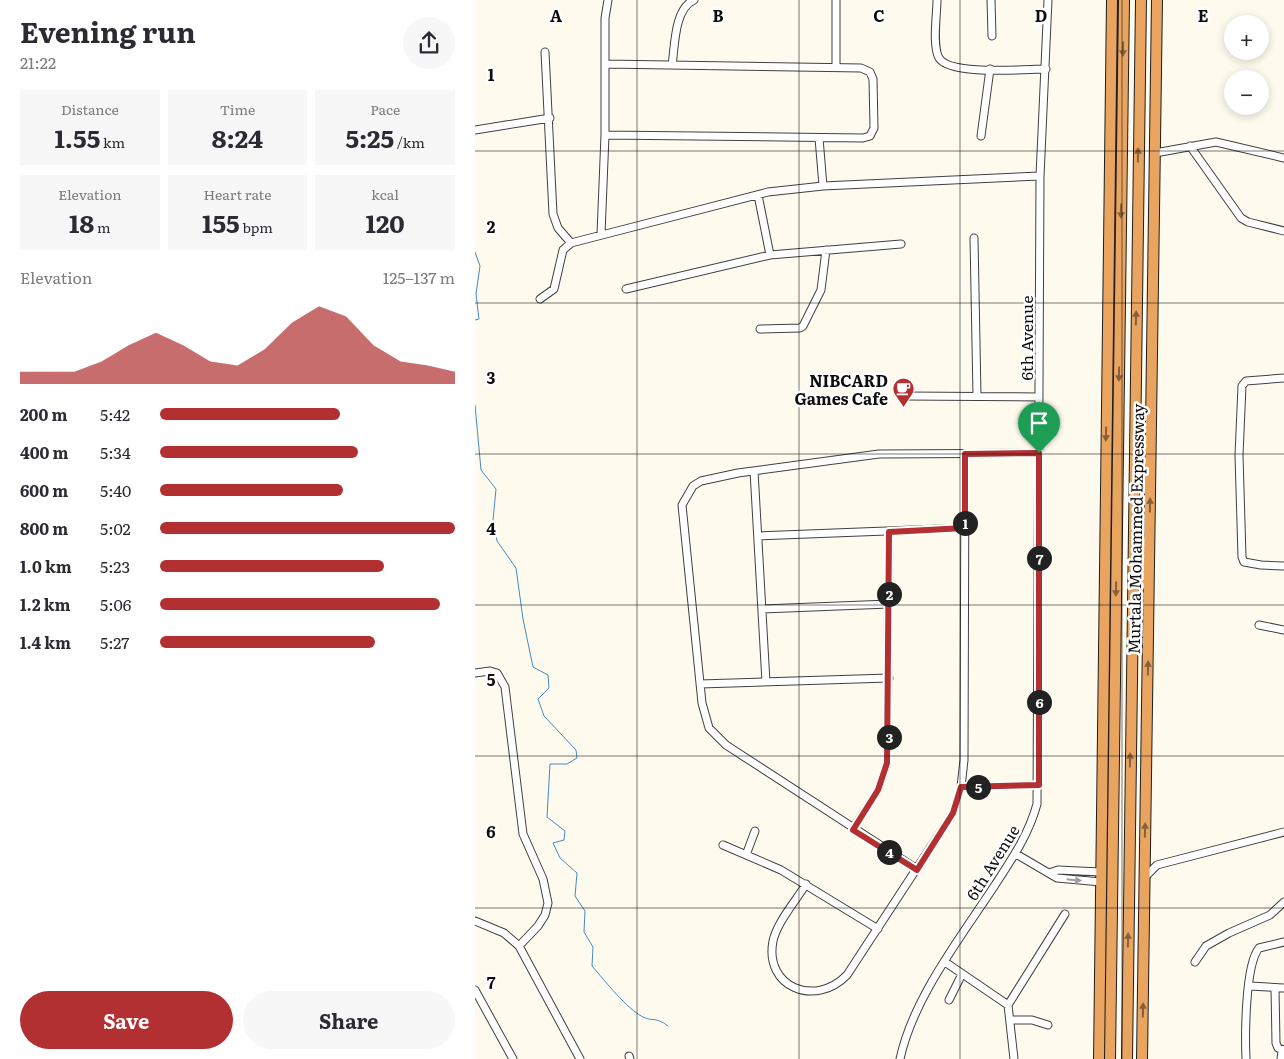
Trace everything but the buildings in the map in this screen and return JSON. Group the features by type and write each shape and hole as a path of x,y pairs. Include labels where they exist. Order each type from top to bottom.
{"highway":[{"name":"Murtala Mohammed Expressway","path":"1099,1059 1112,0"},
{"name":"Murtala Mohammed Expressway","path":"1110,1059 1124,0"},
{"name":"Murtala Mohammed Expressway","path":"1127,1059 1141,0"},
{"name":"Murtala Mohammed Expressway","path":"1143,1059 1157,0"},
{"path":"1133,514 1141,547 1143,602 1148,638"},
{"path":"1104,592 1117,542"}],"street":[{"path":"601,234 605,135 605,18 608,0"},
{"path":"672,65 684,6 694,0"},
{"path":"836,0 836,67"},
{"path":"937,0 936,46 939,58 948,66 956,68 1046,69"},
{"path":"991,0 992,36"},
{"name":"6th Avenue","path":"900,1059 905,1038 945,962 1016,854 1032,823 1039,785 1039,176 1046,69 1048,0"},
{"path":"545,52 550,118 553,214 558,228 571,243"},
{"path":"605,64 861,68 870,72 873,79 874,128 870,136 863,138 605,135"},
{"path":"981,136 990,69"},
{"path":"475,130 550,118"},
{"path":"819,138 823,186"},
{"path":"1155,153 1216,142 1284,158"},
{"path":"1190,146 1241,218 1248,222 1284,231"},
{"path":"540,299 554,289 563,250 571,243 757,195 823,186 1039,176"},
{"path":"757,195 770,254"},
{"path":"974,238 977,396"},
{"path":"627,289 770,254 901,244"},
{"path":"760,329 799,328 803,326 821,290 826,250"},
{"path":"1284,378 1246,381 1243,386 1239,446 1242,557 1244,562 1250,564 1284,566"},
{"path":"905,396 1039,397"},
{"path":"917,870 853,830 717,737 705,717 700,684 683,504 690,490 701,481 754,471 879,454 1039,453"},
{"path":"806,884 773,940 772,953 780,976 788,984 808,992 829,989 847,975 953,813 961,787 964,760 965,454"},
{"path":"754,471 766,682"},
{"path":"758,536 965,528"},
{"path":"853,830 878,790 887,763 889,532"},
{"path":"763,609 889,604"},
{"path":"1259,625 1284,630"},
{"path":"475,672 490,671 497,673 505,687 523,834 547,890 548,903 545,916 519,946"},
{"path":"700,684 889,678"},
{"path":"961,787 1039,785"},
{"path":"746,855 755,831"},
{"path":"1145,878 1157,866 1284,832"},
{"path":"723,845 806,884 878,929"},
{"path":"1016,854 1049,873 1058,870 1101,877"},
{"path":"1145,857 1157,866"},
{"path":"1195,962 1206,946 1229,933 1269,915 1284,901"},
{"path":"1014,1059 1008,1005 1065,914"},
{"path":"475,921 504,933 519,946 580,1059"},
{"path":"1246,1059 1246,1014 1251,961 1259,948 1284,942"},
{"path":"945,962 1008,1005"},
{"path":"949,1000 962,974"},
{"path":"1250,986 1284,988"},
{"path":"1275,988 1276,1044 1283,1050 1281,1059"},
{"path":"475,990 513,1059"},
{"path":"1010,1020 1032,1020 1047,1025"},
{"path":"1276,1023 1284,1023"}],"waterway":[{"path":"475,252 480,266 476,294 479,319 475,320"},
{"path":"475,405 481,470 496,489 493,520 497,541 516,568 523,619 533,667 548,675 549,688 538,699 544,716 576,750 577,758 567,764 550,764 547,817 565,831 564,840 553,843 560,858 577,873 575,896 585,911 584,932 593,947 592,966 630,1008 643,1017 660,1021 668,1026"}],"place":[{"name":"NIBCARD Games Cafe","path":"904,408"}],"route":[{"path":"1039,453 1039,785 961,787 953,813 917,870 853,830 878,790 887,763 889,746 889,532 965,528 965,454 1039,453"}]}
